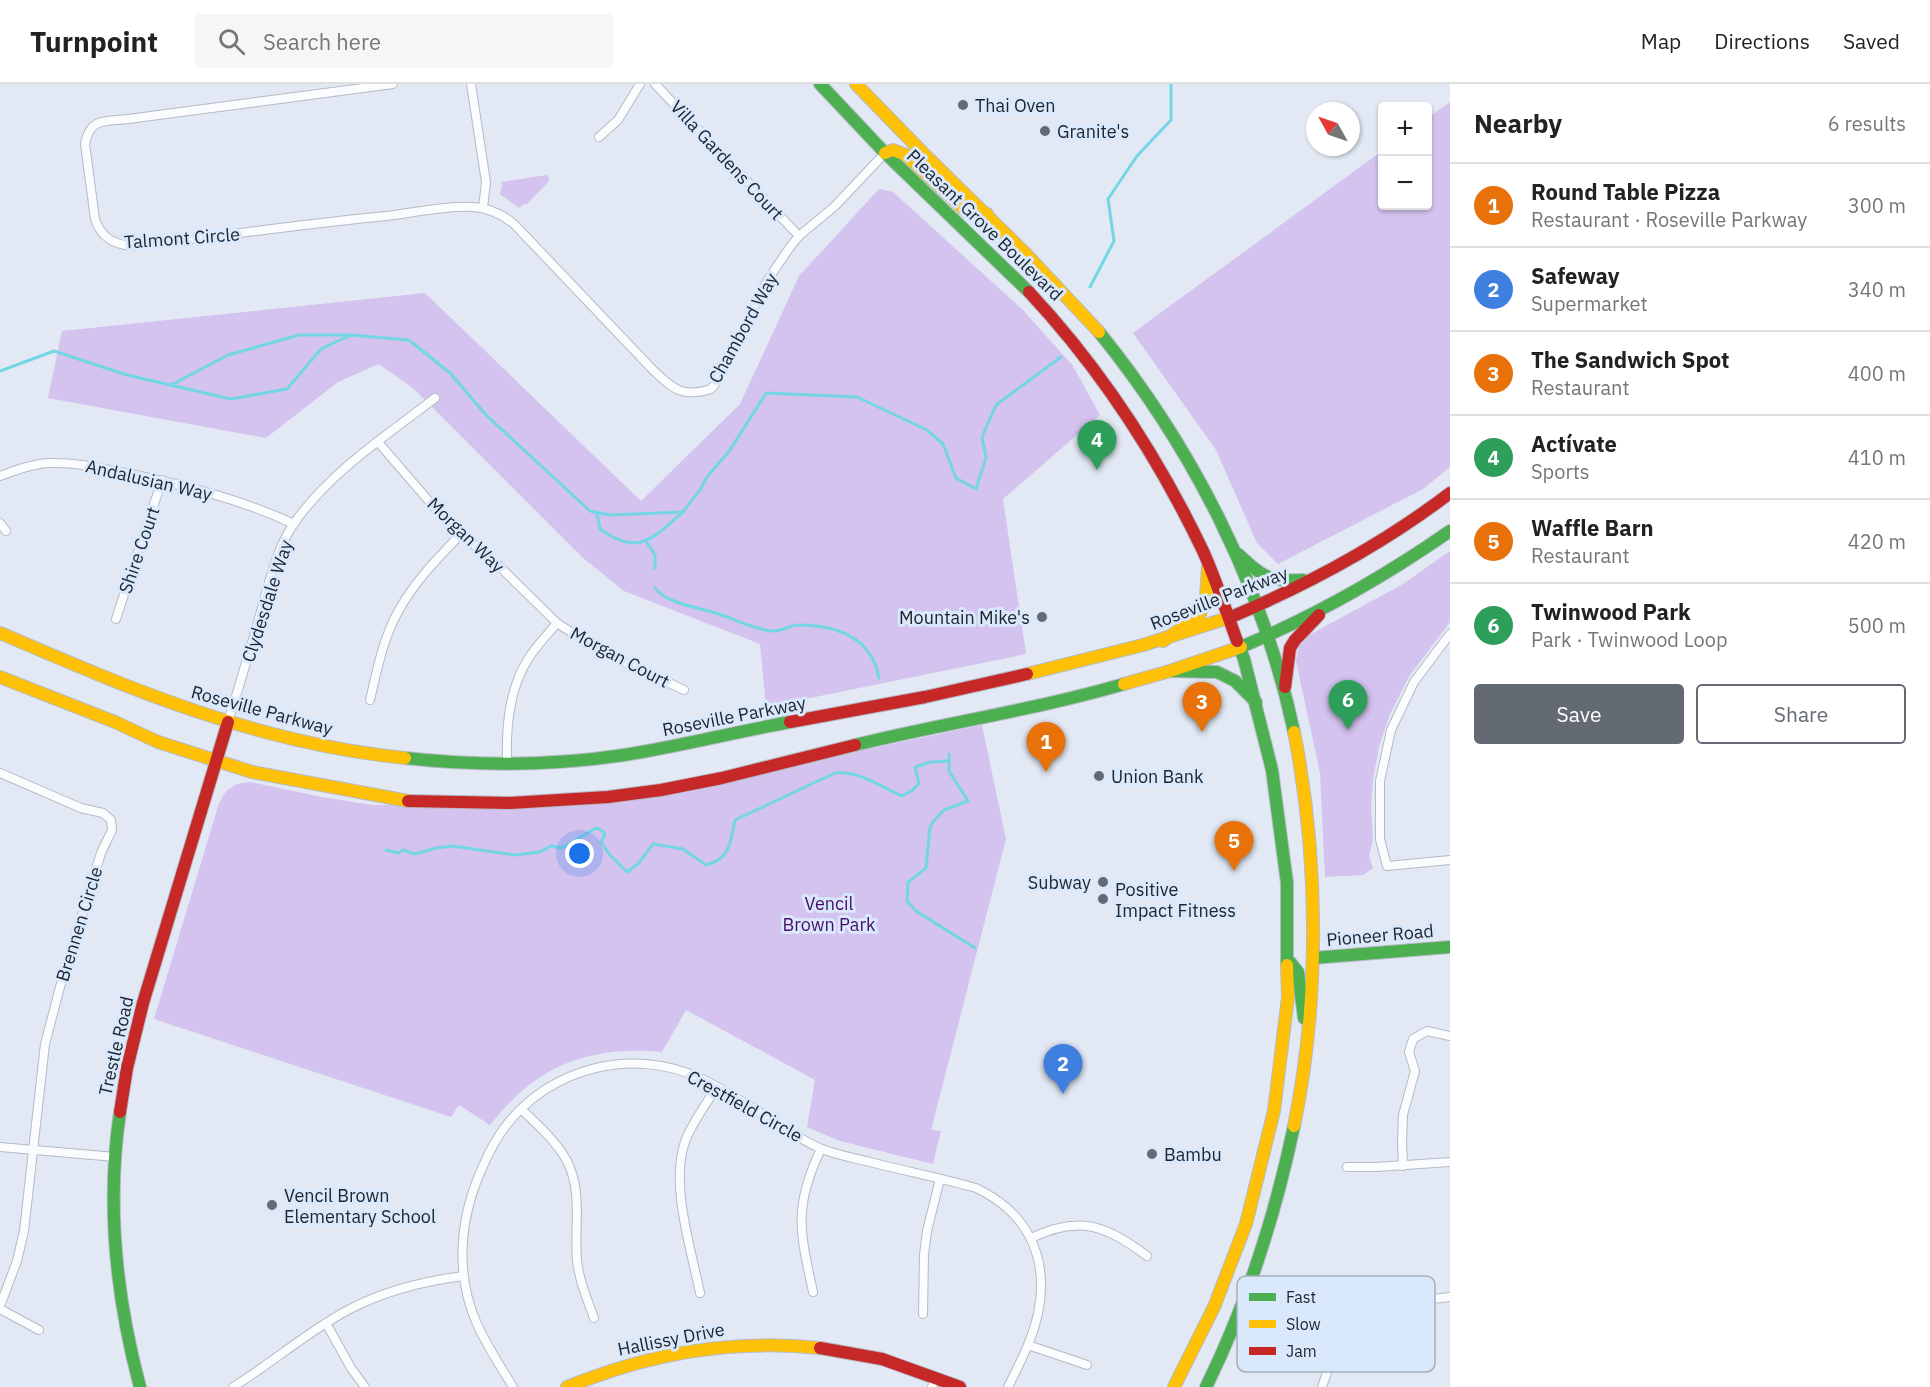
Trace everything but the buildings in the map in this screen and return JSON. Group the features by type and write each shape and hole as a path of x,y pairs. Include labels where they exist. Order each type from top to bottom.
{"main road":[{"name":"Pleasant Grove Boulevard","path":"820,84 885,153 978,238 1027,287 1086,357 1116,398 1162,470 1208,561 1231,617 1257,704 1271,766 1285,860 1289,910 1290,962 1278,1087 1254,1196 1245,1226 1210,1316 1174,1387"},
{"name":"Pleasant Grove Boulevard","path":"856,84 903,135 1044,271 1106,340 1133,375 1185,455 1215,510 1257,606 1284,692 1301,772 1312,896 1313,958 1307,1041 1293,1136 1277,1203 1252,1276"},
{"path":"885,153 893,150 906,154 966,211 973,214 987,214"},
{"name":"Roseville Parkway","path":"0,633 171,703 228,722 299,741 357,752 450,762 507,763 618,755 904,702 1163,641 1231,617 1311,580 1368,548 1450,493"},
{"path":"0,677 115,722 158,742 252,772 417,802 510,803 581,800 661,790 722,778 901,734 1000,715 1093,693 1170,671 1241,647 1325,608 1385,574 1450,531"},
{"path":"1234,551 1262,576 1269,579 1279,582 1311,580"},
{"path":"1163,641 1199,616 1206,599 1208,561"},
{"path":"1284,692 1290,648 1325,608"},
{"path":"1170,671 1217,672 1234,681 1257,704"},
{"name":"Trestle Road","path":"140,1387 126,1331 114,1234 115,1157 123,1091 135,1033 228,722"},
{"name":"Pioneer Road","path":"1313,958 1450,947"},
{"path":"1290,962 1297,969 1300,979 1307,1041"},
{"name":"Pleasant Grove Boulevard","path":"1206,1387 1237,1319"},
{"name":"Hallissy Drive","path":"567,1387 615,1368 659,1356 703,1348 761,1345 802,1346 868,1356 934,1382 960,1387"}],"street":[{"name":"Talmont Circle","path":"391,84 93,124 87,133 85,144 98,229 108,240 131,246 460,206 483,208"},
{"path":"471,84 486,182 483,208"},
{"path":"599,137 618,120 640,84"},
{"name":"Villa Gardens Court","path":"655,84 800,236"},
{"name":"Chambord Way","path":"483,208 507,218 514,224 653,370 670,386 681,392 690,393 711,389 718,380 768,281 790,247 825,215 885,153"},
{"name":"Clydesdale Way","path":"228,722 280,549 294,524 317,495 345,467 435,398"},
{"name":"Morgan Way","path":"378,442 434,507 557,623"},
{"name":"Andalusian Way","path":"0,476 21,468 47,463 79,464 162,480 237,500 294,524"},
{"name":"Shire Court","path":"116,620 162,480"},
{"path":"0,523 6,531"},
{"path":"370,700 383,647 398,612 424,572 461,534"},
{"path":"507,763 507,731 516,682 530,656 557,623"},
{"name":"Morgan Court","path":"557,623 600,651 684,690"},
{"path":"1450,634 1414,682 1391,730 1380,781 1380,839 1387,866 1450,860"},
{"name":"Brennen Circle","path":"0,774 81,808 104,813 111,820 112,830 101,853 45,1044 24,1231 17,1261 0,1308"},
{"path":"1403,1166 1403,1115 1415,1071 1409,1052 1413,1038 1428,1031 1450,1036"},
{"name":"Crestfield Circle","path":"513,1387 477,1323 463,1276 464,1225 470,1201 491,1149 505,1126 521,1109 540,1093 561,1080 604,1065 625,1063 646,1063 670,1067 702,1079 821,1149 975,1188 1008,1208 1031,1238 1038,1257 1040,1286 1040,1302 1028,1345 1008,1387"},
{"path":"700,1293 682,1206 679,1182 680,1161 694,1123 717,1087"},
{"path":"521,1109 555,1144 574,1178 578,1197 577,1263 582,1286 594,1318"},
{"path":"0,1147 115,1157"},
{"path":"813,1292 802,1240 801,1216 804,1192 821,1149"},
{"path":"1347,1167 1450,1162"},
{"path":"923,1314 924,1255 927,1231 940,1179"},
{"path":"1031,1238 1051,1229 1070,1225 1087,1226 1106,1230 1121,1237 1147,1256"},
{"path":"233,1387 349,1309 400,1289 463,1276"},
{"path":"1435,1299 1450,1297"},
{"path":"0,1308 39,1330"},
{"path":"326,1323 365,1387"},
{"path":"1028,1345 1087,1365"},
{"path":"1322,1387 1327,1372"}],"green space":[{"path":"1450,102 1450,467 1423,489 1278,564 1257,543 1216,450 1133,333 1378,154 1378,210 1432,210 1432,115"},
{"path":"547,175 550,180 526,205 519,208 500,194 501,182"},
{"path":"879,189 893,192 1023,310 1073,366 1100,415 1003,499 1026,654 766,707 760,644 624,591 583,558 414,389 379,364 338,382 266,438 48,398 62,331 425,293 641,501 740,404 799,276"},
{"path":"1450,551 1450,622 1410,675 1390,714 1379,746 1371,806 1373,840 1369,856 1373,868 1363,875 1325,877 1320,773 1296,661 1299,647 1309,635 1403,584"},
{"name":"Vencil Brown Park","path":"982,725 1006,839 931,1130 941,1131 933,1164 840,1141 807,1127 815,1080 686,1010 662,1052 610,1052 587,1056 565,1064 545,1074 526,1088 490,1125 459,1105 451,1117 154,1019 219,803 227,790 237,784 250,782 372,805 534,805 703,784"}],"waterway":[{"path":"1090,287 1114,241 1108,199 1137,156 1171,120 1171,84"},
{"path":"171,385 228,355 299,335 349,335"},
{"path":"0,371 54,351 127,375 231,399 287,389 321,349 351,335 409,340 450,373 486,415 590,511 610,515 683,512 707,477 730,450 766,393 857,397 927,430 943,444 956,478 976,489 986,458 982,437 996,405 1061,357"},
{"path":"597,513 600,529 624,542 634,543 652,537 682,513"},
{"path":"646,541 655,555 655,568"},
{"path":"655,588 674,601 765,630 776,631 798,625 838,631 850,636 869,652 879,678"},
{"path":"949,754 949,771 968,801 944,810 933,822 930,827 926,868 908,882 907,901 916,911 975,948"},
{"path":"386,850 398,853 403,850 415,854 452,846 515,855 540,852 551,846 562,848 596,828 605,834 601,842 609,854 627,872 638,864 653,844 683,849 706,865 720,859 725,854 735,820 835,773 862,777 902,796 913,790 919,783 915,767 931,762 949,761"}],"traffic: fast":[{"path":"820,84 885,153 1029,292"},
{"path":"1099,332 1165,423 1220,521 1264,624 1281,678 1294,732"},
{"path":"1241,647 1349,595 1450,531"},
{"path":"1238,554 1260,573 1274,579 1303,580"},
{"path":"1237,641 1244,659 1272,770 1287,883 1287,965"},
{"path":"1170,671 1217,672 1235,681 1256,702"},
{"path":"855,745 1124,684"},
{"path":"405,758 487,763 542,763 597,759 790,722"},
{"path":"1313,958 1450,947"},
{"path":"1290,962 1298,972 1304,1018"},
{"path":"120,1112 114,1182 116,1251 119,1285 140,1387"},
{"path":"1252,1276 1269,1226 1294,1126"},
{"path":"1206,1387 1237,1317"}],"traffic: slow":[{"path":"856,84 1026,254 1099,332"},
{"path":"885,153 893,150 906,155 966,211 973,214 987,214"},
{"path":"1163,641 1199,616 1206,599 1208,566"},
{"path":"1027,674 1143,645 1231,617"},
{"path":"0,633 99,675 198,712 298,740 351,751 405,758"},
{"path":"1124,684 1241,647"},
{"path":"0,677 115,722 158,742 252,772 408,801"},
{"path":"1294,732 1308,829 1313,929 1308,1029 1294,1126"},
{"path":"1174,1387 1214,1307 1246,1224 1274,1111 1288,997 1287,965"},
{"path":"567,1387 629,1365 691,1351 754,1346 820,1348"}],"traffic: jam":[{"path":"1029,292 1080,351 1147,448 1203,551 1237,641"},
{"path":"1231,617 1289,591 1344,562 1398,530 1450,493"},
{"path":"1285,687 1290,648 1319,615"},
{"path":"790,722 925,697 1027,674"},
{"path":"120,1112 127,1068 143,1003 228,722"},
{"path":"408,801 510,803 608,797 661,790 722,778 855,745"},
{"path":"820,1348 882,1359 960,1387"}],"place":[{"name":"Thai Oven","path":"963,105"},
{"name":"Granite's","path":"1045,131"},
{"name":"Actívate","path":"1097,470"},
{"name":"Mountain Mike's","path":"1042,617"},
{"name":"Twinwood Park","path":"1348,730"},
{"name":"The Sandwich Spot","path":"1202,732"},
{"name":"Round Table Pizza","path":"1046,772"},
{"name":"Union Bank","path":"1099,776"},
{"name":"Waffle Barn","path":"1234,871"},
{"name":"Subway","path":"1103,882"},
{"name":"Positive Impact Fitness","path":"1103,899"},
{"name":"Safeway","path":"1063,1094"},
{"name":"Bambu","path":"1152,1154"},
{"name":"Vencil Brown Elementary School","path":"272,1205"}]}
